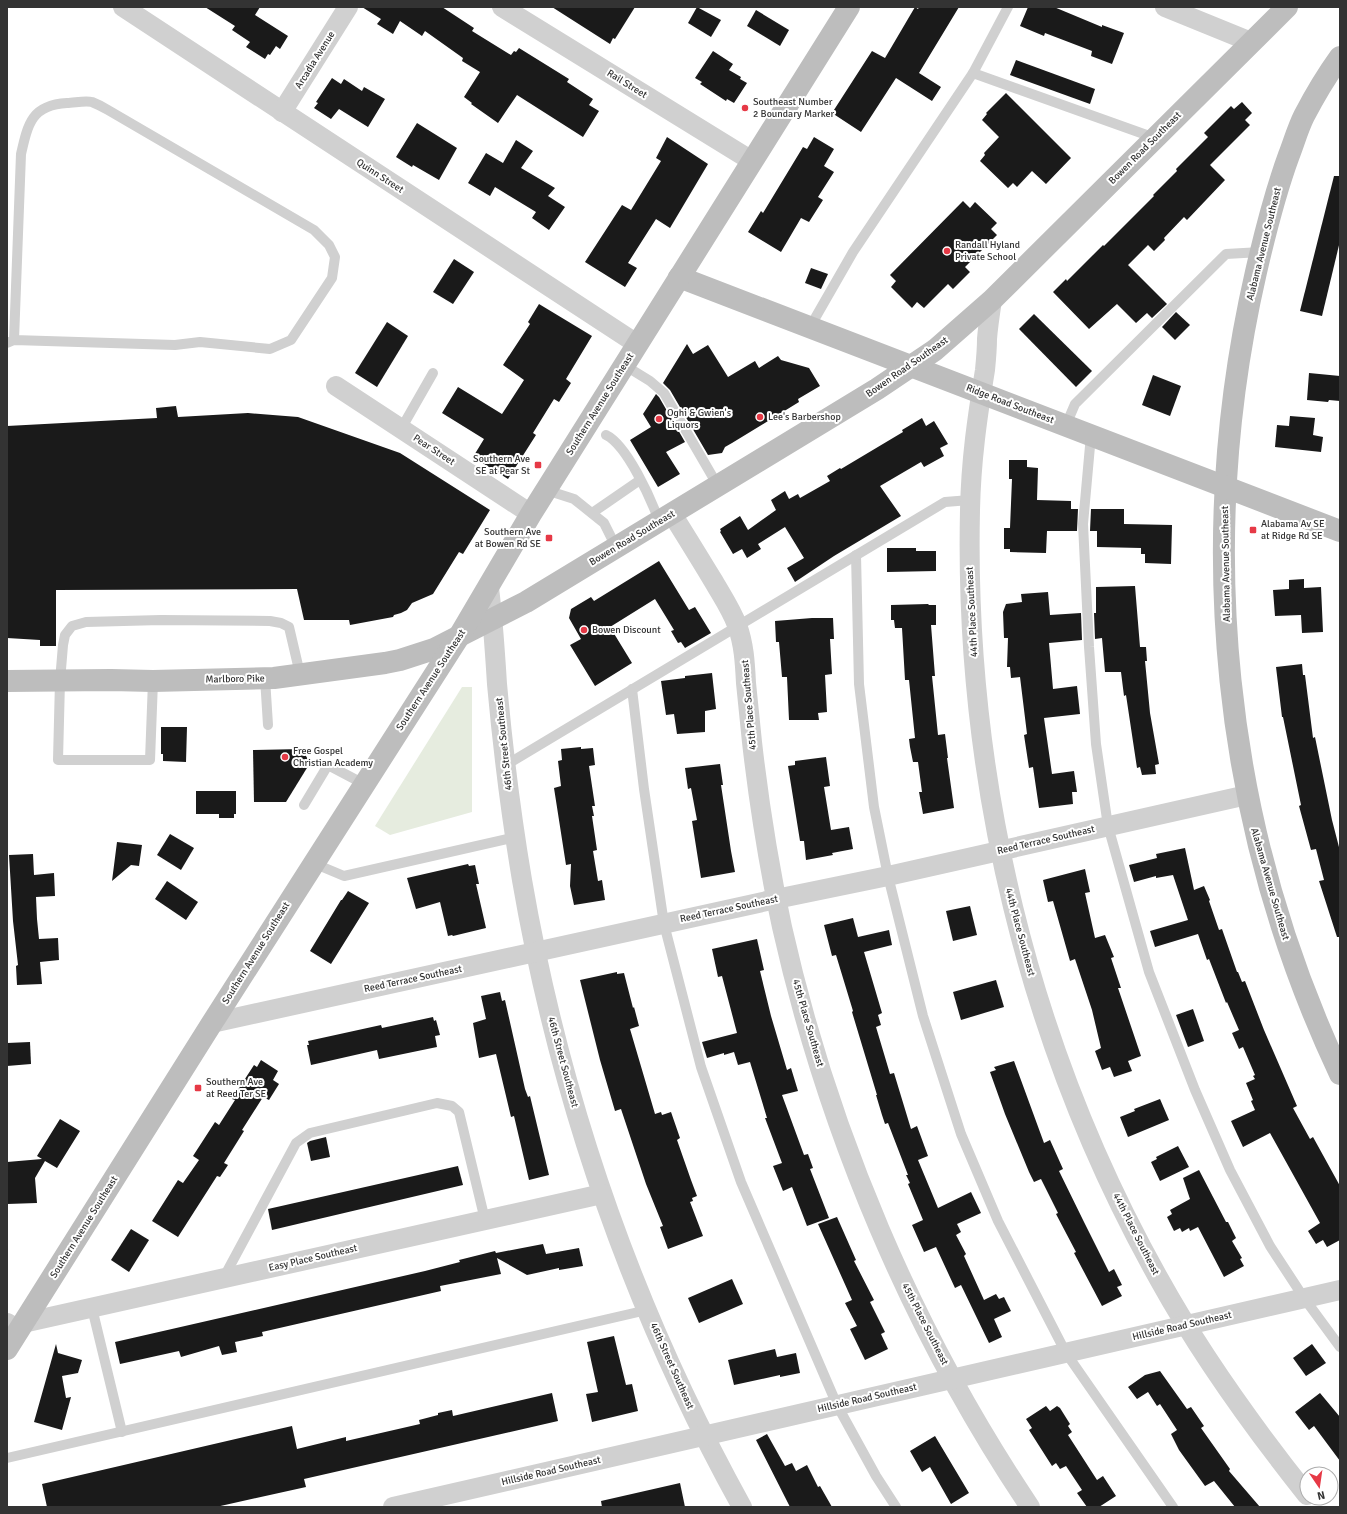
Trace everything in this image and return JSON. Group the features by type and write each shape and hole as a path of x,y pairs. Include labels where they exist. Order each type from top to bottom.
{"main road":[{"name":"Southern Avenue Southeast","path":"7,1349 16,1325 212,1023 458,638 489,588 531,514 849,7"},
{"name":"Bowen Road Southeast","path":"458,638 526,602 877,390 935,350 992,300 1288,7"},
{"name":"Alabama Avenue Southeast","path":"1340,57 1334,76 1304,116 1281,176 1252,292 1238,369 1228,446 1225,579 1229,667 1235,724 1247,796 1263,865 1286,941 1310,1006 1340,1074"},
{"name":"Ridge Road Southeast","path":"679,277 1340,531"},
{"name":"Marlboro Pike","path":"7,681 153,681 265,678 400,660 434,649 458,638"}],"street":[{"name":"Quinn Street","path":"123,7 637,344"},
{"name":"Arcadia Avenue","path":"282,112 348,7"},
{"name":"Rail Street","path":"502,7 752,161"},
{"path":"1168,8 1251,42"},
{"name":"44th Place Southeast","path":"992,300 985,371 980,392 974,442 970,500 971,621 976,692 984,758 1000,850 1017,922 1030,971 1071,1092 1095,1150 1122,1207 1158,1278 1186,1325 1244,1412 1299,1484"},
{"name":"Pear Street","path":"336,386 531,514"},
{"name":"45th Place Southeast","path":"665,517 729,608 737,626 744,654 751,735 759,798 776,899 809,1030 851,1157 904,1284 932,1340 988,1441 1030,1507"},
{"name":"46th Street Southeast","path":"489,588 493,619 497,682 516,837 536,952 560,1055 602,1194 622,1248 647,1310 685,1396 742,1507"},
{"name":"Reed Terrace Southeast","path":"212,1023 776,899 888,876 1247,796"},
{"name":"Easy Place Southeast","path":"16,1325 602,1194"},
{"name":"Hillside Road Southeast","path":"393,1507 1340,1290"}],"lane":[{"path":"810,327 853,252 973,73 1008,7"},
{"path":"973,73 1155,138"},
{"path":"90,102 108,110 314,230 328,245 335,257 332,278 291,340 270,349 200,342 175,344 11,342 21,154 26,134 33,119 42,108 54,104 90,102"},
{"path":"1066,425 1075,404 1226,254 1261,252"},
{"path":"624,365 650,381 664,393 718,486"},
{"path":"402,429 433,373"},
{"path":"606,435 612,438 626,453 651,500 665,517"},
{"path":"1092,435 1084,531 1096,744 1108,826 1149,972 1195,1090 1230,1170 1270,1246 1304,1298 1340,1348"},
{"path":"592,513 640,480"},
{"path":"546,490 574,499 592,513 604,523 616,547"},
{"path":"506,765 945,502 970,500"},
{"path":"856,555 859,684 874,806 888,876 924,1016 961,1134 998,1221 1066,1353 1173,1507"},
{"path":"153,681 150,760 58,760 60,681 65,635 72,626 86,622 169,620 270,621 280,623 289,627 300,674"},
{"path":"265,678 268,725"},
{"path":"632,689 644,789 664,924 702,1067 741,1182 837,1405 876,1476 896,1507"},
{"path":"304,805 328,765 364,784"},
{"path":"313,863 344,876 516,837"},
{"path":"223,1278 296,1143 310,1133 437,1103 452,1106 459,1112 485,1220"},
{"path":"92,1308 122,1432"},
{"path":"7,1458 647,1310"}],"shaded area":[{"path":"462,687 472,687 472,812 390,835 375,826"}],"building":[{"path":"205,7 260,7 255,15 288,36 280,49 276,46 270,55 268,54 265,59 246,47 250,42 232,30 235,26"},
{"path":"362,7 442,7 474,28 472,31 511,55 519,48 569,79 567,82 593,99 589,105 599,111 583,137 517,95 498,123 471,104 472,103 464,97 480,72 462,61 463,58 425,31 422,36 400,21 393,34 377,24 381,19"},
{"path":"552,7 635,7 615,39 613,38 610,44"},
{"path":"697,7 721,20 711,37 688,23"},
{"path":"915,7 918,9 919,7 959,7 919,73 941,87 932,101 896,78 861,132 832,113 872,51 885,58"},
{"path":"1028,7 1054,7 1102,27 1102,25 1124,33 1112,64 1091,56 1092,51 1045,33 1044,36 1020,26"},
{"path":"756,10 789,30 780,46 747,26"},
{"path":"713,51 733,64 729,70 741,77 740,79 747,83 734,103 727,99 726,101 700,84 702,82 695,78"},
{"path":"1016,60 1095,89 1090,104 1010,75"},
{"path":"332,78 341,84 344,79 362,91 364,87 385,99 368,127 339,109 331,119 314,108 318,103 316,102"},
{"path":"1006,93 1071,158 1046,184 1032,171 1017,187 1013,183 1008,188 980,161 985,155 984,153 999,137 982,120 987,114 986,113"},
{"path":"1242,102 1252,113 1245,120 1250,125 1210,165 1225,180 1187,220 1184,217 1154,251 1148,245 1128,265 1167,304 1152,318 1147,313 1136,323 1117,304 1089,329 1053,292 1066,279 1067,281 1103,245 1104,246 1154,196 1153,195 1177,171 1176,169 1208,137 1204,133 1231,106 1234,109"},
{"path":"417,123 457,148 439,180 413,165 412,167 396,157"},
{"path":"667,137 708,164 670,228 656,219 628,263 637,268 625,287 585,262 622,205 631,210 661,161 656,158"},
{"path":"814,137 834,149 824,166 834,172 818,197 823,200 809,222 801,218 781,252 748,232 761,211 763,213 803,147 807,149"},
{"path":"516,140 533,151 521,168 555,188 548,196 565,207 549,230 532,218 536,212 495,187 490,196 468,183 486,153 503,163"},
{"path":"1334,176 1340,176 1340,241 1322,316 1300,311"},
{"name":"Randall Hyland Private School","path":"963,201 970,208 975,202 997,223 991,229 997,235 965,267 970,272 953,289 948,284 924,308 917,302 912,308 891,287 896,281 890,275"},
{"path":"454,259 474,272 453,304 433,292"},
{"path":"811,268 828,274 821,289 805,283"},
{"path":"539,304 592,336 566,379 571,383 559,402 554,399 533,433 536,435 508,479 473,457 484,439 442,413 458,387 502,414 524,380 503,365 530,324 528,322"},
{"path":"1176,312 1190,325 1175,340 1162,327"},
{"path":"1034,314 1092,371 1076,387 1019,329"},
{"path":"387,322 408,336 377,387 355,373"},
{"path":"687,344 693,354 708,345 728,377 755,361 759,368 778,356 781,360 809,368 820,386 798,399 799,402 725,447 722,453 708,455 670,390 663,383"},
{"path":"1309,373 1340,376 1340,401 1329,400 1328,402 1307,400"},
{"path":"1153,375 1181,386 1170,416 1142,405"},
{"path":"656,394 685,442 666,452 680,474 658,487 630,440 651,427 643,414"},
{"path":"176,406 178,417 248,413 298,417 400,453 490,510 463,554 459,552 433,594 412,603 407,610 394,615 393,617 350,625 349,620 304,620 297,589 56,590 56,646 40,646 40,640 7,638 7,426 157,418 156,408"},
{"path":"1290,416 1315,418 1313,435 1323,437 1321,452 1275,447 1277,425 1289,426"},
{"path":"922,418 926,426 934,421 948,444 940,448 944,456 924,467 921,462 880,486 901,516 834,556 795,582 787,568 804,558 785,527 758,544 761,549 747,558 742,549 733,554 720,532 720,529 740,516 748,530 776,510 771,500 785,491 789,499 798,494 800,498 830,481 827,476 903,432 902,430"},
{"path":"1009,460 1027,460 1027,467 1038,468 1037,500 1071,501 1071,509 1078,509 1077,531 1047,531 1046,553 1010,552 1010,549 1004,549 1004,528 1010,528 1012,479 1009,479"},
{"path":"1091,509 1124,509 1124,524 1172,525 1171,564 1145,563 1145,554 1141,554 1141,548 1097,547 1097,531 1090,531"},
{"path":"887,548 916,548 916,551 936,551 936,571 887,572"},
{"path":"659,561 689,610 695,607 711,633 685,648 681,642 678,643 671,631 674,630 655,599 610,627 632,663 595,686 570,645 581,639 569,618 571,609 591,597 594,601"},
{"path":"1304,579 1304,588 1321,587 1323,632 1302,633 1301,615 1275,616 1273,590 1289,589 1289,580"},
{"path":"1135,586 1140,647 1146,647 1147,661 1145,661 1150,713 1159,764 1155,765 1156,774 1142,775 1140,767 1137,768 1121,672 1105,672 1102,638 1095,639 1094,613 1096,613 1096,587"},
{"path":"1048,592 1050,615 1081,613 1082,640 1049,643 1053,689 1077,686 1080,714 1044,718 1052,774 1074,771 1077,792 1072,792 1073,804 1039,808 1033,767 1029,768 1024,735 1027,734 1020,677 1011,678 1010,667 1007,667 1008,638 1004,638 1003,612 1006,604 1022,602 1021,594"},
{"path":"891,605 936,605 936,625 931,625 935,676 932,676 938,735 945,734 954,808 923,814 919,792 922,792 918,762 913,762 909,739 915,738 909,680 905,680 902,628 895,628 894,620 891,620"},
{"path":"833,618 834,639 830,639 832,674 825,675 827,712 818,713 819,720 789,720 787,677 782,677 779,642 776,642 775,621"},
{"path":"1302,664 1303,675 1305,675 1313,738 1315,737 1340,851 1340,937 1337,937 1319,881 1324,880 1316,849 1311,850 1299,806 1301,805 1282,717 1276,667"},
{"path":"712,673 716,709 705,711 705,732 677,734 674,714 666,715 661,681 685,678 685,676"},
{"path":"161,727 187,727 186,762 163,761 163,754 161,754"},
{"path":"581,747 581,749 593,748 595,765 589,766 595,806 592,806 594,816 592,816 597,850 593,851 598,881 602,880 605,900 574,905 570,886 571,864 566,865 554,788 561,786 558,761 562,760 561,749"},
{"path":"302,749 310,763 286,802 254,802 253,750"},
{"path":"826,757 830,786 824,787 831,830 849,827 853,849 832,853 833,855 806,860 804,841 800,841 788,766 795,765 795,761"},
{"path":"720,764 723,785 721,785 735,872 701,878 692,821 697,820 691,788 688,789 685,768"},
{"path":"196,791 236,791 236,814 234,814 234,818 219,818 219,814 196,814"},
{"path":"170,834 194,848 181,870 157,855"},
{"path":"117,842 142,845 139,866 131,865 112,881"},
{"path":"1185,848 1194,890 1204,886 1219,930 1222,929 1237,972 1242,982 1245,981 1264,1030 1297,1106 1293,1108 1310,1139 1313,1137 1340,1186 1340,1240 1327,1247 1323,1240 1316,1244 1308,1231 1320,1223 1270,1133 1243,1147 1231,1121 1255,1110 1251,1101 1253,1100 1246,1083 1255,1079 1253,1076 1255,1075 1243,1047 1239,1049 1232,1033 1239,1030 1227,1002 1226,1003 1209,959 1207,960 1198,934 1155,947 1150,931 1188,920 1173,875 1156,878 1156,876 1134,882 1129,865 1157,858 1156,854"},
{"path":"33,854 34,875 54,873 55,896 36,897 37,919 39,939 58,938 59,960 40,962 42,984 17,985 16,966 18,965 13,921 9,855"},
{"path":"468,864 469,866 475,865 479,884 476,884 486,928 448,936 440,902 416,909 407,878"},
{"path":"1085,869 1090,892 1085,893 1095,938 1105,935 1114,957 1111,958 1121,988 1118,988 1141,1056 1128,1061 1132,1071 1114,1077 1110,1067 1102,1070 1095,1051 1101,1048 1092,1010 1075,959 1070,961 1053,901 1048,902 1043,880"},
{"path":"167,881 198,902 186,920 155,899"},
{"path":"348,891 369,903 331,964 310,951"},
{"path":"970,906 977,935 953,941 946,911"},
{"path":"853,918 858,937 889,930 892,945 864,952 882,1013 878,1015 881,1025 876,1027 890,1074 894,1073 911,1129 917,1126 928,1156 918,1160 938,1208 971,1192 981,1213 957,1224 961,1232 956,1235 966,1254 964,1256 984,1300 996,1294 999,1299 1004,1297 1011,1311 994,1319 1002,1337 989,1343 961,1285 955,1288 936,1247 924,1252 912,1225 923,1220 908,1184 910,1183 906,1175 908,1175 888,1123 885,1124 836,955 832,956 824,925"},
{"path":"757,939 764,970 760,971 771,1016 787,1070 791,1068 798,1091 782,1095 804,1155 808,1154 813,1168 810,1169 829,1218 807,1226 792,1187 783,1191 773,1166 782,1163 765,1118 767,1118 750,1062 738,1065 734,1052 707,1058 702,1042 737,1033 722,976 718,977 712,949"},
{"path":"617,972 617,974 624,973 633,1008 634,1007 639,1026 630,1029 655,1114 661,1112 662,1115 671,1112 680,1138 677,1140 697,1196 692,1198 693,1201 690,1202 703,1236 668,1249 660,1227 663,1226 646,1184 621,1109 615,1111 600,1060 580,980"},
{"path":"996,980 1004,1007 961,1020 953,992"},
{"path":"500,992 502,1001 505,1000 525,1089 528,1097 530,1096 549,1175 529,1180 514,1116 511,1117 496,1054 479,1058 473,1023 486,1019 481,996"},
{"path":"1193,1009 1204,1041 1188,1047 1176,1015"},
{"path":"433,1017 434,1021 436,1020 440,1035 435,1036 437,1047 379,1059 377,1050 311,1065 307,1045 309,1045 308,1041 381,1025 382,1028"},
{"path":"30,1042 31,1064 7,1066 7,1043"},
{"path":"261,1060 278,1071 273,1080 279,1084 269,1100 263,1097 242,1130 244,1131 224,1163 228,1165 220,1177 217,1176 178,1237 152,1221 178,1180 183,1183 199,1160 193,1156 215,1122 219,1125 235,1100 232,1099 254,1065 257,1067"},
{"path":"1014,1061 1044,1143 1050,1140 1063,1169 1059,1171 1084,1222 1109,1272 1114,1269 1122,1285 1117,1287 1122,1296 1102,1306 1074,1253 1076,1252 1056,1214 1058,1213 1041,1179 1034,1182 1005,1114 990,1072 996,1070 994,1067"},
{"path":"1160,1099 1169,1120 1128,1137 1120,1117 1135,1111 1134,1109"},
{"path":"60,1119 80,1131 57,1168 45,1161 35,1178 37,1203 7,1204 7,1162 42,1159 37,1156"},
{"path":"326,1137 330,1157 311,1161 307,1143"},
{"path":"1178,1146 1189,1167 1160,1181 1151,1162 1157,1159 1156,1157"},
{"path":"458,1166 463,1185 272,1230 268,1209"},
{"path":"1199,1170 1236,1238 1232,1241 1242,1258 1240,1259 1244,1266 1224,1277 1198,1227 1190,1231 1189,1228 1182,1232 1180,1228 1174,1231 1167,1217 1172,1214 1170,1210 1190,1199 1183,1178"},
{"path":"837,1217 856,1260 854,1261 874,1300 870,1302 885,1332 881,1334 888,1349 865,1360 850,1329 857,1326 845,1303 852,1300 818,1224"},
{"path":"131,1229 149,1240 129,1272 111,1260"},
{"path":"543,1244 546,1254 579,1248 583,1266 559,1270 559,1268 527,1275 497,1258 501,1274 440,1286 441,1291 262,1332 263,1336 235,1342 237,1352 222,1355 219,1346 181,1357 179,1351 120,1364 115,1342 425,1271 460,1262 459,1260 495,1251 496,1253"},
{"path":"732,1279 743,1304 699,1323 688,1298"},
{"path":"614,1336 626,1385 632,1384 638,1411 592,1422 586,1394 598,1392 587,1342"},
{"path":"56,1344 58,1353 82,1360 78,1373 62,1376 66,1398 71,1397 62,1430 34,1422"},
{"path":"1312,1344 1326,1363 1306,1376 1293,1358"},
{"path":"775,1349 777,1357 796,1353 800,1373 780,1377 780,1375 734,1385 728,1360"},
{"path":"1160,1371 1187,1409 1191,1407 1204,1426 1201,1428 1230,1469 1229,1471 1260,1507 1235,1507 1214,1481 1205,1486 1179,1450 1171,1434 1177,1430 1160,1404 1157,1406 1148,1392 1137,1399 1128,1387 1145,1375"},
{"path":"552,1393 558,1421 304,1479 306,1487 216,1507 47,1507 42,1484 292,1426 297,1449 346,1437 346,1441 420,1424 419,1420 438,1415 438,1413 452,1410 453,1416"},
{"path":"1320,1393 1340,1417 1340,1461 1314,1426 1309,1430 1295,1412"},
{"path":"1046,1406 1050,1411 1057,1406 1060,1408 1070,1424 1068,1426 1072,1432 1068,1435 1097,1480 1103,1476 1116,1496 1099,1507 1087,1507 1077,1493 1082,1490 1066,1466 1060,1469 1056,1463 1052,1466 1029,1430 1032,1428 1026,1419"},
{"path":"767,1434 785,1466 792,1463 796,1471 807,1465 818,1487 820,1486 832,1507 790,1507 756,1440"},
{"path":"935,1436 969,1493 951,1504 930,1467 922,1472 910,1451"},
{"path":"680,1483 685,1507 602,1507 601,1501"}],"place":[{"name":"Southeast Number 2 Boundary Marker","path":"745,108"},
{"name":"Randall Hyland Private School","path":"947,251"},
{"name":"Lee's Barbershop","path":"760,417"},
{"name":"Oghi & Gwien's Liquors","path":"659,419"},
{"name":"Southern Ave SE at Pear St","path":"538,465"},
{"name":"Alabama Av SE at Ridge Rd SE","path":"1253,530"},
{"name":"Southern Ave at Bowen Rd SE","path":"549,538"},
{"name":"Bowen Discount","path":"584,630"},
{"name":"Free Gospel Christian Academy","path":"285,757"},
{"name":"Southern Ave at Reed Ter SE","path":"198,1088"}]}
